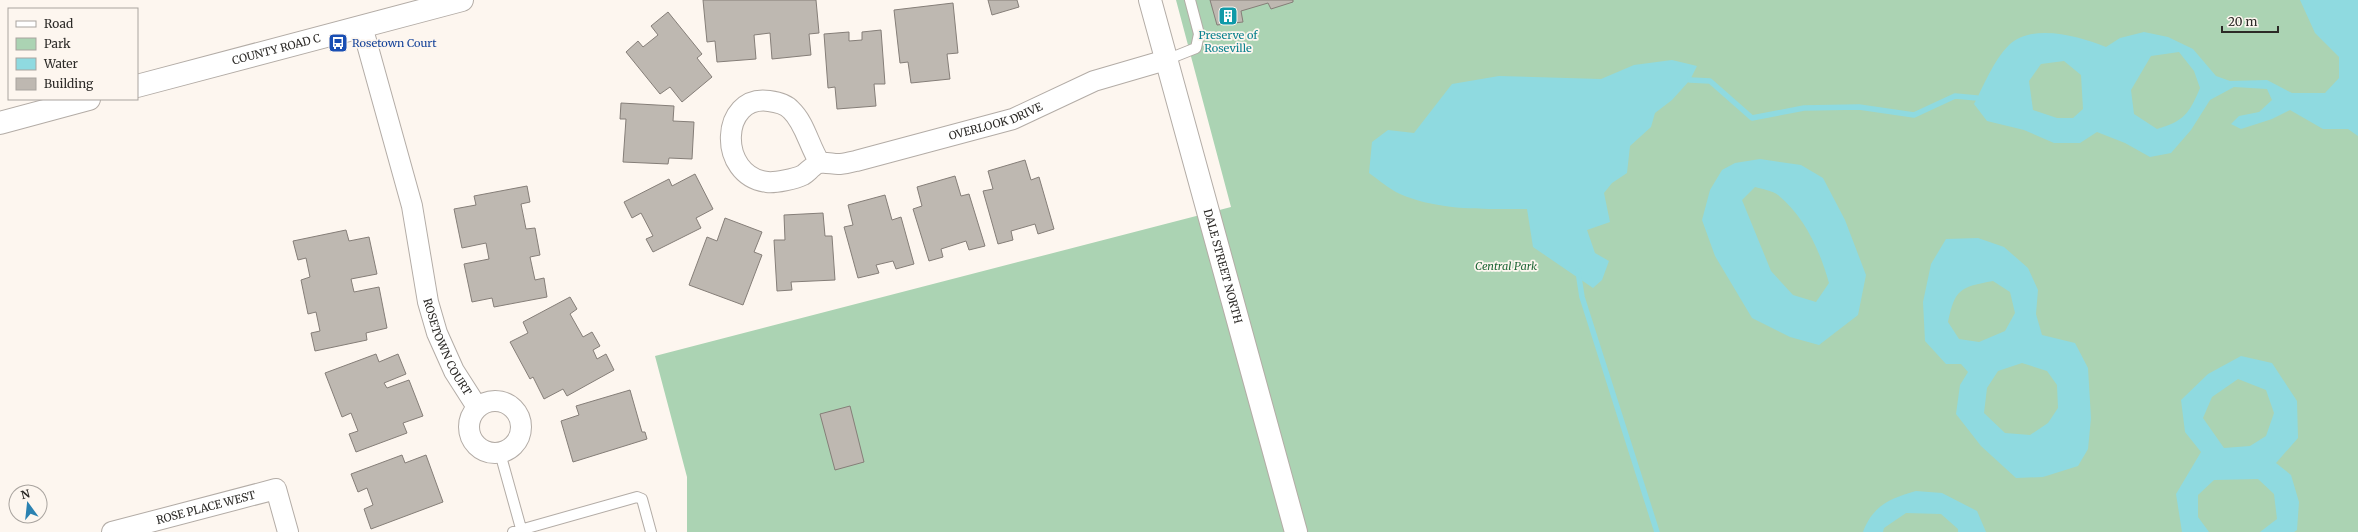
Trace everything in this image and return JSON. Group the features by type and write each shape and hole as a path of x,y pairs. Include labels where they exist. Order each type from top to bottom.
{"main road":[{"name":"COUNTY ROAD C","path":"138,86 462,0"},
{"name":"DALE STREET NORTH","path":"1150,0 1296,532"},
{"path":"0,123 85,100"}],"street":[{"name":"ROSETOWN COURT","path":"362,26 412,206 428,302 437,333 454,371 478,407"},
{"name":"OVERLOOK DRIVE","path":"820,163 839,164 856,161 995,125 1042,107 1094,81 1166,60"},
{"path":"761,100 777,102 791,108 802,123 810,147 820,163 802,176 768,182 754,178 740,170 733,152 730,134 734,119 745,107 761,100"},
{"name":"ROSETOWN COURT","path":"490,401 499,401 510,405 518,412 521,422 521,434 516,444 509,450 500,454 482,451 474,444 468,427 470,417 478,407 490,401"},
{"name":"ROSE PLACE WEST","path":"112,532 276,489 288,532"}],"lane":[{"path":"1166,60 1196,48 1199,34 1190,0"},
{"path":"500,454 519,531 637,497 642,499 650,532"}],"green space":[{"name":"Central Park","path":"1176,0 2358,0 2358,532 687,532 687,477 655,356 1231,207"}],"water":[{"path":"2300,0 2358,0 2358,136 2348,129 2323,129 2290,110 2272,119 2241,129 2231,124 2239,116 2259,112 2272,100 2267,89 2234,87 2210,100 2191,130 2171,153 2150,157 2125,143 2097,132 2080,143 2054,143 2024,130 1987,121 1974,104 1985,81 2003,51 2019,38 2030,34 2043,33 2070,36 2106,47 2120,38 2144,32 2168,37 2193,49 2216,76 2230,81 2267,80 2292,93 2325,93 2339,78 2339,57 2315,33","holes":["2179,52 2194,71 2200,88 2189,110 2180,119 2174,123 2157,129 2134,114 2131,90 2151,56","2064,61 2081,75 2083,109 2073,118 2057,118 2033,110 2029,81 2041,64"]},
{"path":"1672,60 1697,66 1690,80 1672,100 1655,113 1651,127 1630,146 1627,173 1612,183 1604,193 1610,222 1587,230 1595,253 1609,261 1602,280 1593,288 1533,247 1527,209 1462,208 1430,204 1400,194 1369,173 1372,142 1388,130 1414,133 1452,84 1499,76 1601,79 1634,65"},
{"path":"1760,159 1801,165 1823,178 1845,220 1866,275 1858,315 1819,345 1790,337 1752,318 1715,256 1702,220 1710,190 1722,170 1735,163","holes":["1755,187 1778,195 1788,204 1804,224 1810,235 1821,259 1829,283 1816,302 1793,295 1771,271 1742,200"]},
{"path":"1978,238 2004,247 2028,268 2038,290 2036,314 2042,335 2075,343 2088,368 2091,418 2088,449 2078,466 2043,477 2016,478 1981,446 1956,414 1960,385 1968,372 1961,364 1946,364 1925,341 1923,302 1931,264 1946,239","holes":["1993,281 2010,292 2015,313 2005,331 1979,342 1959,339 1948,322 1953,303 1957,296 1961,291 1973,285","2022,363 2047,371 2057,385 2058,408 2048,423 2030,435 2005,433 1984,413 1987,388 1998,371"]},
{"path":"2241,356 2272,363 2297,401 2298,438 2276,463 2291,475 2299,502 2297,530 2294,532 2260,532 2277,519 2274,494 2258,479 2214,480 2198,495 2198,517 2209,532 2182,532 2176,494 2201,452 2185,432 2181,400 2208,374","holes":["2238,379 2266,390 2274,413 2266,436 2250,446 2224,448 2203,418 2212,397"]},
{"path":"1916,491 1942,493 1977,511 1986,532 1958,532 1958,529 1941,514 1906,513 1884,528 1883,532 1863,532 1872,515 1884,504"}],"building":[{"path":"703,0 816,0 819,33 809,34 811,55 772,59 770,33 754,35 756,59 717,62 715,41 707,42"},
{"path":"988,0 1017,0 1019,7 992,15"},
{"name":"Preserve of Roseville","path":"1210,0 1293,0 1293,2 1271,9 1268,3 1241,11 1243,22 1217,25"},
{"path":"953,3 958,53 947,54 950,79 911,83 908,62 900,63 894,10"},
{"path":"668,12 702,54 697,58 712,77 682,102 670,87 660,94 626,52 638,41 643,47 658,35 651,26"},
{"path":"881,30 885,84 874,84 876,106 837,109 835,87 828,88 824,34 849,32 849,41 862,40 862,32"},
{"path":"621,103 674,106 673,121 694,122 692,159 669,158 668,164 623,162 626,119 620,119"},
{"path":"1025,160 1031,180 1039,177 1054,229 1038,234 1035,224 1011,231 1013,240 998,244 983,191 993,189 988,171"},
{"path":"695,174 713,209 696,218 701,228 653,252 646,239 653,236 641,213 632,218 624,202 669,179 672,186"},
{"path":"955,176 961,196 969,194 985,246 969,250 966,241 941,249 943,257 929,261 913,209 922,206 917,187"},
{"path":"527,186 530,202 521,204 526,229 535,228 540,255 530,257 535,280 544,278 547,297 494,307 492,298 472,302 464,264 489,259 486,243 462,248 454,209 476,205 474,196"},
{"path":"885,195 892,220 901,217 914,264 896,269 893,261 876,265 879,273 858,278 844,227 853,225 848,205"},
{"path":"823,213 825,236 832,236 835,280 791,282 792,290 777,291 774,240 785,240 784,215"},
{"path":"725,218 762,232 754,252 762,255 743,305 689,285 707,237 717,241"},
{"path":"346,230 349,241 369,237 377,274 351,279 354,292 379,287 387,328 366,333 367,340 315,351 311,333 320,331 316,312 308,314 301,280 310,277 306,258 298,260 293,241"},
{"path":"570,297 577,309 570,314 583,337 592,332 600,346 593,350 597,359 606,354 614,370 567,396 563,389 544,399 533,377 530,379 510,342 528,333 523,322"},
{"path":"376,354 379,362 398,354 406,374 384,383 387,388 409,380 423,416 403,423 407,433 356,452 349,434 358,431 351,413 342,417 325,373"},
{"path":"630,390 642,432 645,432 647,439 573,462 561,421 579,415 576,406"},
{"path":"850,406 864,462 835,470 820,414"},
{"path":"402,455 405,463 426,455 443,502 371,529 364,509 373,505 367,488 358,492 351,474"}],"waterway":[{"path":"1690,80 1710,81 1752,118 1804,108 1859,107 1914,115 1955,96 1977,98"},
{"path":"1578,271 1582,297 1657,532"}],"place":[{"name":"Preserve of Roseville","path":"1228,16"},
{"name":"Rosetown Court","path":"338,43"}]}
